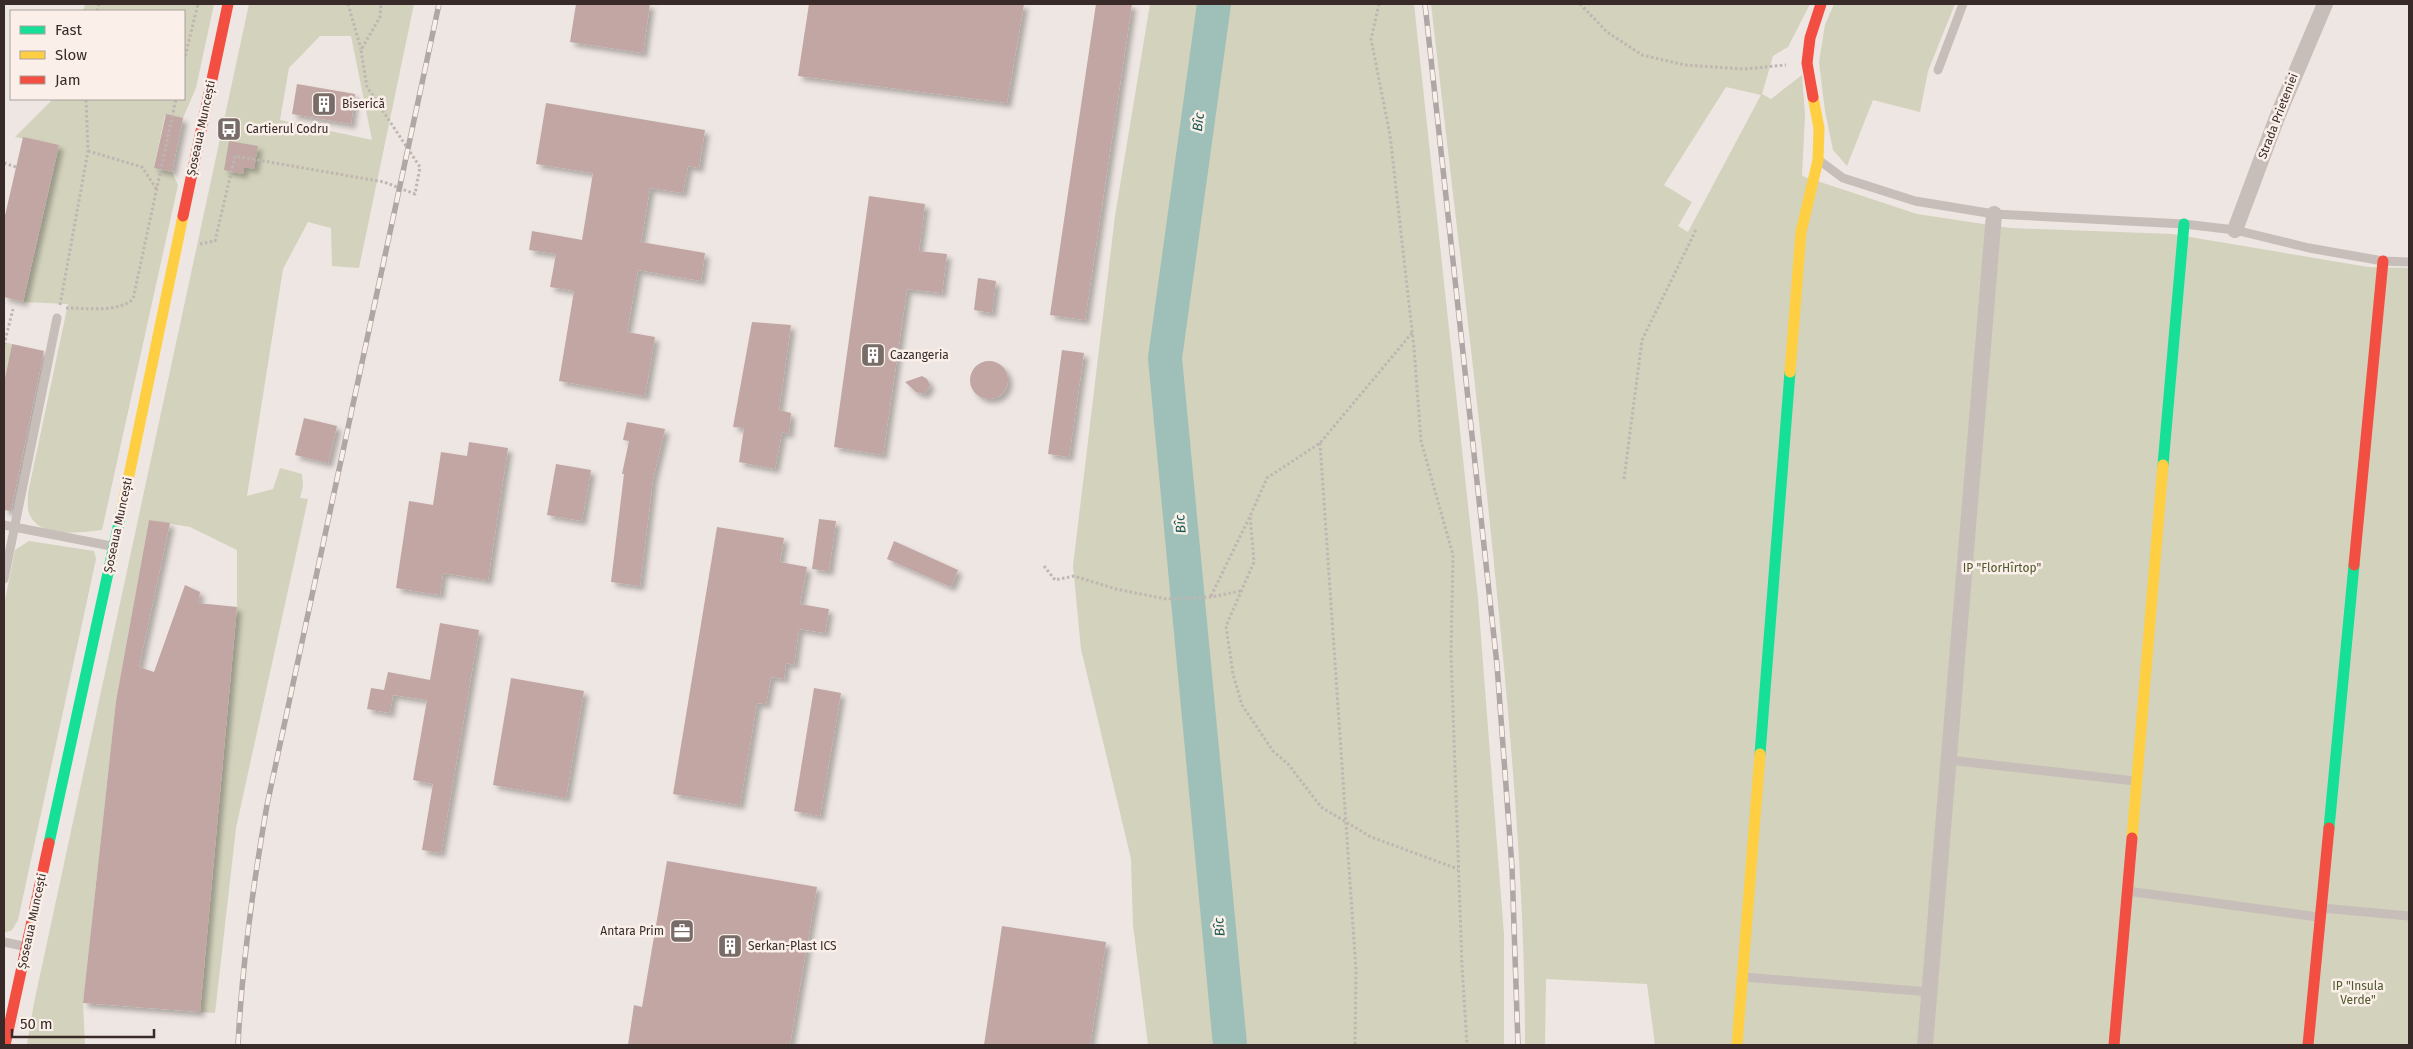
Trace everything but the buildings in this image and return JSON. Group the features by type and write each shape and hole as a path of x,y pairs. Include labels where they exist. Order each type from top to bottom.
{"street":[{"name":"Șoseaua Muncești","path":"5,1045 114,546 228,4"},
{"path":"1737,1045 1744,977 1801,232 1818,160 1819,128 1807,63 1810,38 1821,4"},
{"name":"Strada Prieteniei","path":"2235,230 2278,115 2316,21 2325,4"},
{"path":"1925,1045 1994,214"},
{"path":"2114,1045 2184,224"},
{"path":"2308,1045 2319,912 2383,261"}],"lane":[{"path":"1938,70 1964,4"},
{"path":"1818,160 1843,178 1915,201 1994,214 2184,224 2235,230 2310,248 2383,261 2409,262"},
{"path":"4,579 57,318"},
{"path":"4,526 114,546"},
{"path":"1949,760 2136,781"},
{"path":"2127,891 2319,912 2409,916"},
{"path":"4,942 26,947"},
{"path":"1744,977 1930,992"}],"path":[{"path":"185,57 198,4"},
{"path":"215,241 235,156 384,182 416,194 420,167 367,87 361,50 348,4"},
{"path":"361,50 380,17 381,4"},
{"path":"1379,4 1371,40 1390,135 1413,333 1421,441 1453,555 1451,654 1458,869 1467,1045"},
{"path":"1580,4 1607,32 1642,55 1685,65 1744,69 1807,63"},
{"path":"86,100 88,151 59,309 127,305 133,299 176,100"},
{"path":"88,151 142,167 157,190"},
{"path":"4,163 16,167"},
{"path":"1624,479 1642,340 1697,228"},
{"path":"4,345 13,310"},
{"path":"1211,597 1267,478 1283,465 1320,443 1413,333"},
{"path":"1320,443 1356,970 1355,1045"},
{"path":"1250,516 1254,562 1240,590 1226,626 1233,674 1242,705 1273,751 1288,764 1321,807 1370,837 1458,869"},
{"path":"1044,566 1055,580 1074,576 1116,589 1166,599 1211,597 1240,590"}],"green space":[{"path":"85,4 214,4 196,88 183,118 165,115 154,168 172,172 178,185 102,530 72,533 51,531 42,527 34,522 28,511 28,493 68,304 23,302 59,145 15,137 52,100 185,100 185,10 83,10"},
{"path":"249,4 414,4 359,268 332,266 331,228 308,222 283,269 247,496 273,489 280,468 302,474 303,486 300,498 308,499 236,828 215,1013 200,1012 237,607 237,550 190,527 149,520 116,701 83,1003 85,1045 27,1045 34,1003","holes":["320,36 351,36 372,140 280,120 289,68"]},
{"path":"1150,4 1414,4 1478,598 1504,935 1504,1045 1148,1045 1133,925 1131,859 1081,649 1073,566 1115,216"},
{"name":"IP \"FlorHîrtop\"","path":"1431,4 1810,4 1788,47 1773,56 1762,94 1771,99 1802,75 1805,115 1802,176 1917,214 2010,228 2172,234 2368,267 2409,268 2409,1045 1655,1045 1647,984 1546,979 1545,1045 1525,1045 1520,872 1507,699 1481,439","holes":["1726,87 1761,95 1688,232 1678,226 1692,202 1664,185"]},
{"path":"1834,4 1955,4 1928,71 1920,112 1873,100 1847,166 1833,150 1825,111 1819,62 1825,25"},
{"path":"4,342 12,344 4,383"},
{"path":"29,541 94,551 96,559 18,920 12,930 4,933 4,605 15,550"}],"waterway":[{"name":"Bîc","path":"1214,4 1165,358 1230,1045"}],"railway":[{"path":"238,1045 249,925 267,805 439,4"},
{"path":"1425,4 1497,665 1512,867 1518,1045"}],"traffic: fast":[{"path":"2163,465 2184,224"},
{"path":"1760,754 1790,372"},
{"path":"49,843 122,509"},
{"path":"2329,828 2354,565"}],"traffic: slow":[{"path":"1790,372 1801,232 1818,160 1819,128 1813,97"},
{"path":"122,509 183,216"},
{"path":"2132,838 2163,465"},
{"path":"1737,1045 1760,754"}],"traffic: jam":[{"path":"183,216 228,4"},
{"path":"1813,97 1807,63 1810,38 1821,4"},
{"path":"2354,565 2383,261"},
{"path":"2308,1045 2329,828"},
{"path":"2114,1045 2132,838"},
{"path":"5,1045 49,843"}],"place":[{"name":"Biserică","path":"324,104"},
{"name":"Cartierul Codru","path":"229,129"},
{"name":"Cazangeria","path":"873,355"},
{"name":"Antara Prim","path":"682,931"},
{"name":"Serkan-Plast ICS","path":"730,946"}],"park label":[{"name":"IP \"Insula Verde\"","path":"2358,993"}]}
